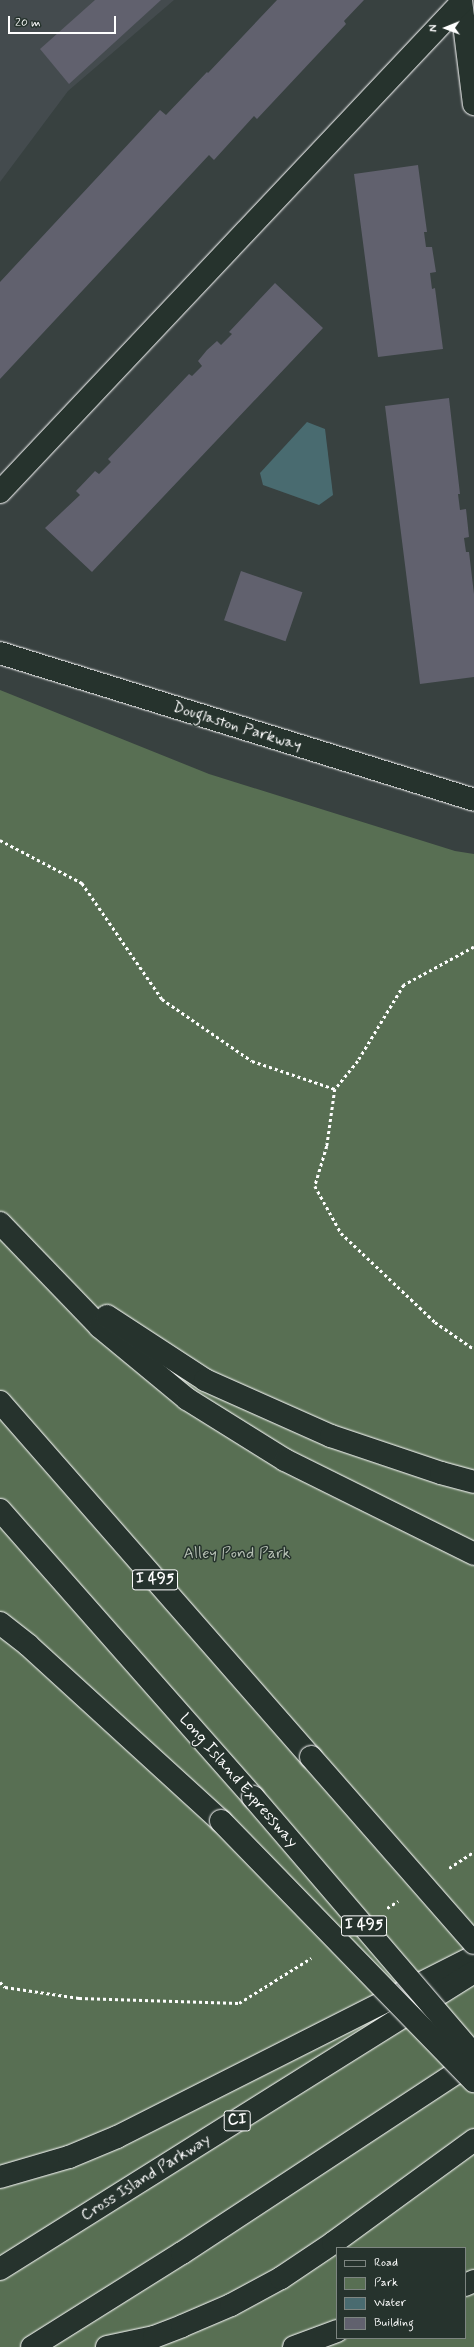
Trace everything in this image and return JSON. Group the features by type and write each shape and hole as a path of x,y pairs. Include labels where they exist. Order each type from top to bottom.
{"main road":[{"path":"461,1 474,104"},
{"path":"0,492 461,1"},
{"name":"Douglaston Parkway","path":"0,653 474,800"},
{"path":"0,1223 20,1246 100,1327 187,1400 285,1460 474,1554"},
{"path":"20,1246 115,1323 205,1380 331,1436 441,1474 474,1482"},
{"name":"I 495","path":"0,1402 474,1943"},
{"name":"Long Island Expressway","path":"0,1510 254,1798 474,2055"},
{"path":"0,1623 95,1705 221,1821 474,2081"},
{"path":"0,1630 95,1705"},
{"path":"0,2177 69,2157 117,2137 474,1957"},
{"name":"Cross Island Parkway","path":"0,2269 474,1972"},
{"path":"32,2347 182,2253 474,2061"},
{"path":"107,2347 154,2337 182,2326 231,2305 281,2278 474,2140"},
{"path":"294,2347 336,2331"}],"path":[{"path":"0,840 82,883 162,999 252,1061 335,1089"},
{"path":"474,947 404,985 358,1061 335,1089 327,1146 315,1186 341,1233 435,1322 474,1349"},
{"path":"447,1869 474,1852"},
{"path":"380,1912 400,1899"},
{"path":"0,1982 6,1987 79,1998 239,2003 314,1956"}],"shaded area":[{"path":"0,0 174,0 68,91 0,182"}],"green space":[{"name":"Alley Pond Park","path":"0,690 209,774 455,851 474,854 474,2347 0,2347"}],"water":[{"path":"307,422 325,429 333,495 319,505 263,485 260,473"}],"building":[{"path":"95,0 161,0 69,84 40,49"},
{"path":"277,0 364,0 344,21 346,24 257,119 254,116 214,160 209,155 0,379 0,282 160,110 166,115"},
{"path":"418,165 427,232 424,232 426,247 432,247 436,272 430,273 432,289 435,288 443,349 378,357 354,174"},
{"path":"275,283 323,328 92,572 45,528 80,495 76,491 95,471 99,474 111,462 108,459 189,374 192,376 202,366 198,361 207,350 217,341 221,345 232,334 229,332"},
{"path":"449,398 460,494 458,494 460,510 466,509 469,537 464,538 466,552 469,552 474,594 474,677 420,684 385,406"},
{"path":"241,571 302,592 286,641 224,620"}]}
